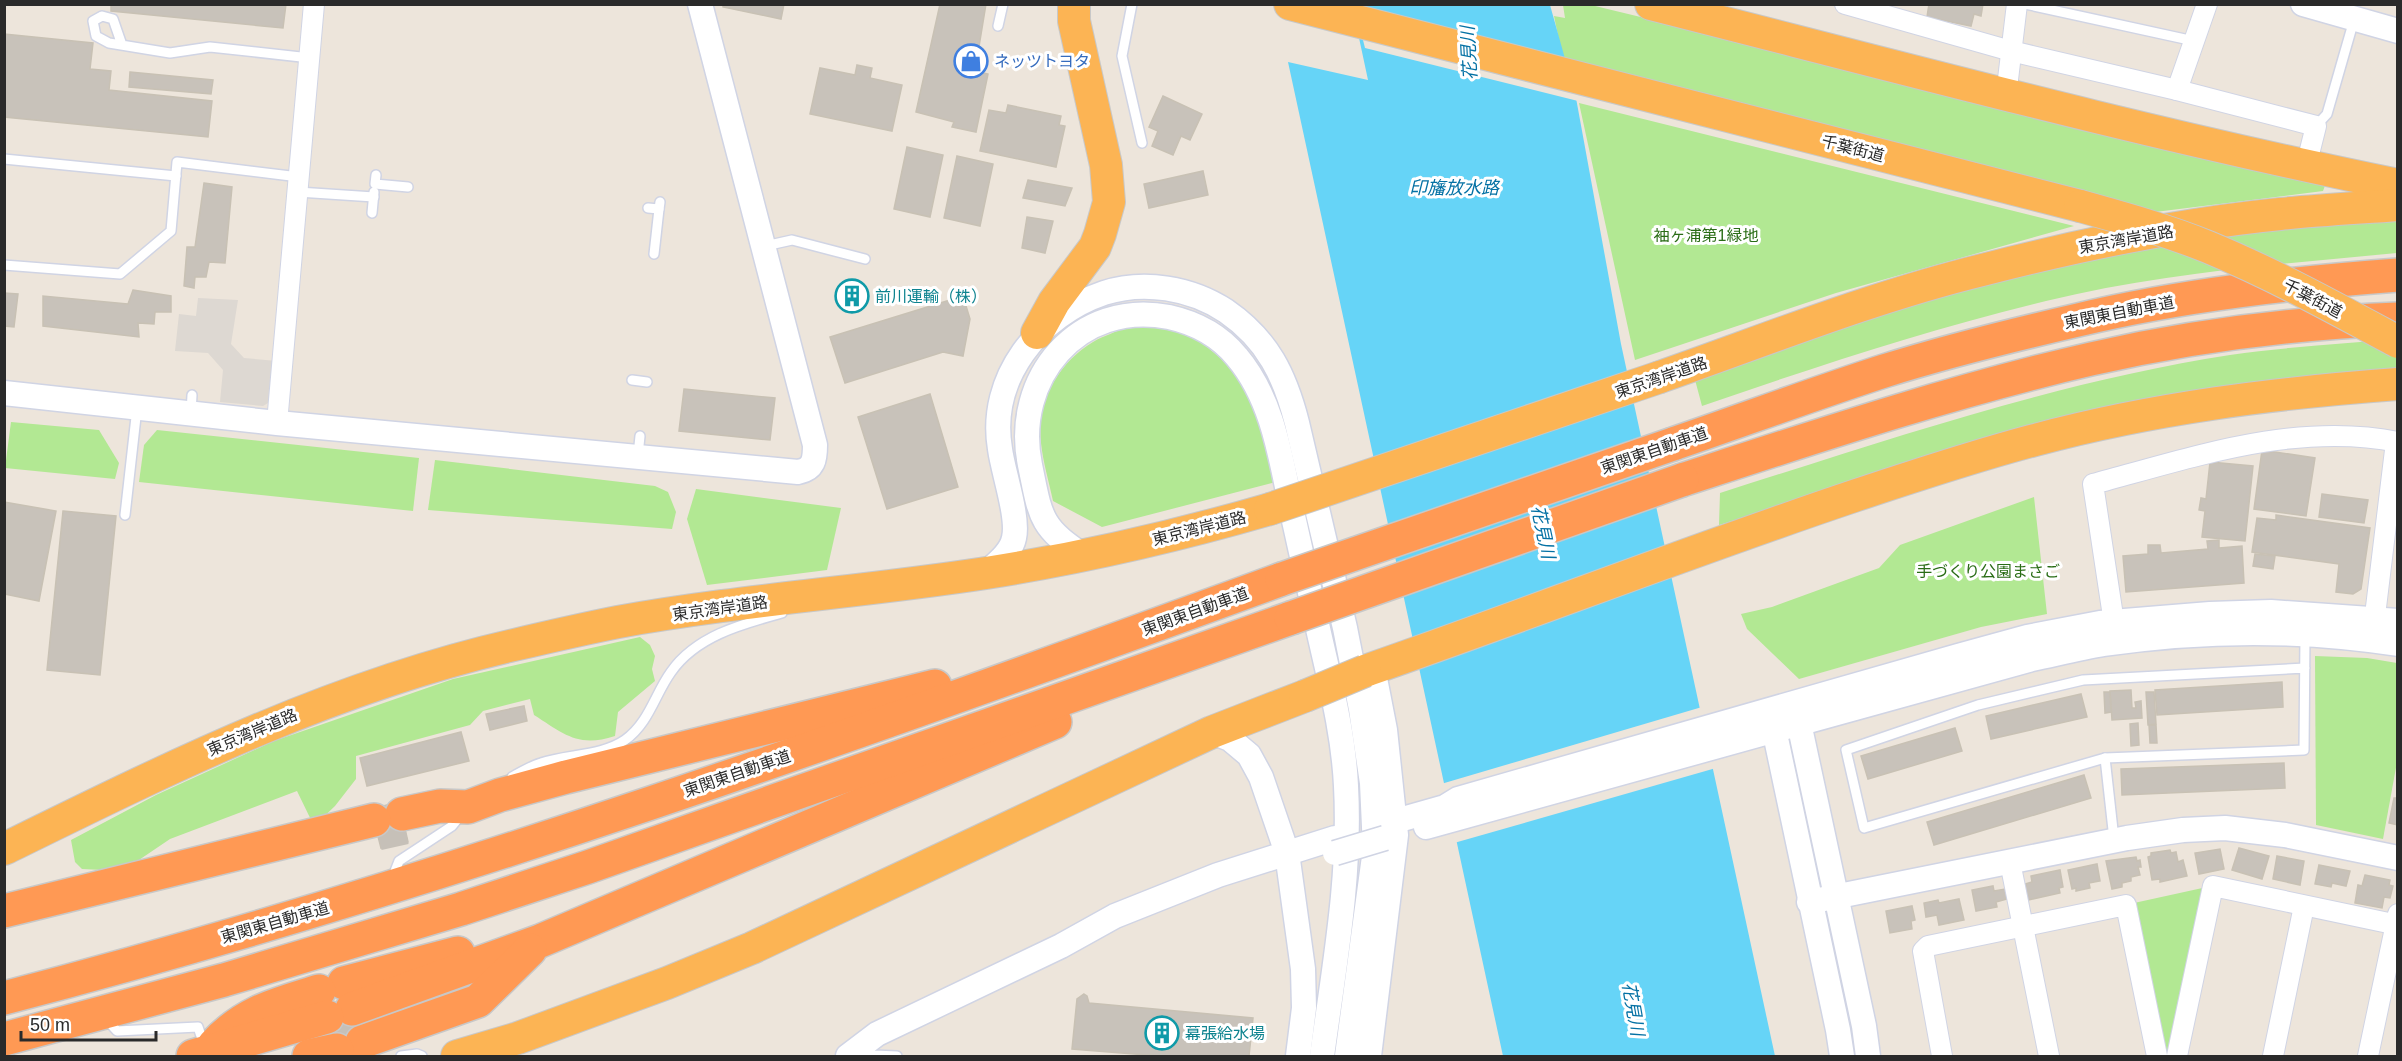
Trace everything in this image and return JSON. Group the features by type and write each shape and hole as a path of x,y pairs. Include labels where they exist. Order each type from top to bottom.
{"highway":[{"path":"1037,333 1054,302 1095,246 1109,202 1106,165 1074,21 1074,4"},
{"name":"千葉街道","path":"1290,4 2128,219 2206,246 2277,279 2397,342"},
{"path":"1651,4 2006,96 2397,185"},
{"name":"東京湾岸道路","path":"4,849 156,774 249,732 343,695 510,645 618,622 986,573 1189,533 1270,510 1880,299 1980,270 2088,245 2217,222 2280,214 2397,205"},
{"name":"東関東自動車道","path":"4,998 256,928 599,820 834,741 1282,579 1884,371 1974,345 2079,319 2197,297 2343,279 2397,275"},
{"path":"4,1039 334,948 588,867 1682,480 1929,401 2093,358 2178,342 2281,327 2397,319"},
{"path":"458,1056 518,1038 657,987 752,948 914,874 1212,732 1374,668 1726,538 1953,463 2067,432 2218,401 2397,384"},
{"path":"208,1055 268,1050 338,1019 414,978 470,968 540,941 1197,662 1233,639"},
{"path":"4,911 256,850 390,824 440,806 468,807 500,795 1016,666 1046,666"},
{"path":"338,1019 411,964 467,951 540,941"},
{"path":"208,1055 222,1036 256,1011 338,1019 473,983 540,941"}],"street":[{"path":"277,423 314,4"},
{"path":"4,393 136,408 192,404 277,423 639,447 798,472 807,470 813,464 815,445 700,4"},
{"path":"1845,4 2012,51 2316,126 2306,166"},
{"path":"2006,96 2017,4"},
{"path":"2177,90 2207,4"},
{"path":"2303,4 2397,31"},
{"path":"986,573 1004,557 1014,538 1012,510 999,446 999,416 1013,369 1037,333 1053,319 1082,302 1114,290 1141,287 1177,290 1210,303 1242,323 1267,349 1288,389 1345,628 1372,783 1375,849 1347,1056"},
{"path":"1083,555 1057,538 1049,529 1039,506 1029,460 1026,429 1032,399 1039,380 1056,355 1067,344 1086,330 1120,316 1149,315 1193,324 1223,342 1236,356 1246,369 1266,407 1283,471 1336,709 1346,783 1346,876 1322,1056"},
{"path":"2115,632 2093,484 2203,455 2286,439 2328,435 2359,435 2397,442 2391,542 2382,627"},
{"path":"853,1052 877,1034 1061,946 1288,860 1797,712 2027,637 2115,632 2271,612 2382,627 2397,644"},
{"path":"2115,632 2305,635 2382,627"},
{"path":"1369,1056 1391,830 1385,730 1374,668"},
{"path":"1797,712 1864,1026 1868,1056"},
{"path":"1772,719 1842,1056"},
{"path":"1212,732 1230,739 1249,755 1261,777 1288,860 1303,978 1304,1008 1298,1056"},
{"path":"1809,902 2114,840 2183,830 2225,828 2285,835 2397,858"},
{"path":"2010,862 2049,1056"},
{"path":"2177,1056 2212,885 2304,906 2397,921 2368,1056"},
{"path":"1942,1056 1923,951 1928,946 2126,905 2157,1056"},
{"path":"2273,1056 2304,906"}],"lane":[{"path":"998,26 1003,4"},
{"path":"1131,4 1122,56 1142,143"},
{"path":"2025,4 2194,40"},
{"path":"2316,126 2327,114 2354,20"},
{"path":"122,45 170,53 210,47 310,58"},
{"path":"4,159 176,176"},
{"path":"4,265 120,274 171,231 177,162 374,197"},
{"path":"372,213 375,180 408,187"},
{"path":"648,208 659,206 654,254"},
{"path":"763,247 792,240 865,259"},
{"path":"632,380 647,381"},
{"path":"125,515 136,408"},
{"path":"500,795 513,777 539,763 598,750 624,741 640,726 670,672 688,651 718,634 751,621 785,612 798,597"},
{"path":"2305,635 2305,668 2304,750 2105,758 1864,828 1846,750 1978,705 2083,680 2305,668"},
{"path":"2105,758 2114,840"},
{"path":"389,887 399,861 452,826 468,807"},
{"path":"101,1013 117,1031 198,1028 208,1055"},
{"path":"853,1052 897,1056"},
{"path":"401,1056 417,1054 422,1056"}],"green space":[{"path":"1563,5 1591,5 2326,183 2323,191 2147,213 1564,65 1554,16 1565,18"},
{"name":"袖ヶ浦第1緑地","path":"1579,103 2074,226 1836,293 1635,360"},
{"path":"2397,219 2397,253 2177,276 2089,291 1916,336 1702,406 1694,376 2004,276 2208,235"},
{"path":"1127,327 1164,327 1200,341 1230,366 1255,401 1280,481 1102,527 1053,501 1041,443 1040,428 1046,399 1052,385 1069,361 1097,340"},
{"path":"2397,339 2397,374 1863,482 1719,525 1720,493 1972,414 2100,380 2230,355"},
{"path":"11,422 99,430 119,463 115,479 5,468"},
{"path":"157,430 419,458 413,511 139,482 144,445"},
{"path":"435,460 655,486 668,492 676,512 672,529 428,510"},
{"path":"696,489 841,508 827,570 707,585 687,519"},
{"name":"手づくり公園まさご","path":"2034,497 2047,614 1981,627 1799,679 1747,629 1741,614 1772,607 1879,568 1900,545"},
{"path":"640,637 650,645 655,656 652,669 655,681 618,712 615,736 591,740 572,737 534,715 530,699 483,711 470,725 356,756 356,779 335,806 314,826 297,791 170,839 136,862 103,870 82,869 75,862 71,840 156,795 274,741 453,679"},
{"path":"2315,656 2367,658 2397,663 2397,762 2383,839 2316,825"},
{"path":"2207,887 2171,1056 2166,1056 2134,903"}],"shaded area":[{"path":"198,298 238,300 231,344 244,358 277,361 273,400 263,406 220,402 223,370 208,353 175,351 179,314 196,316"}],"water":[{"name":"印旛放水路","path":"1352,5 1550,5 1576,98 1621,344 1775,1056 1503,1056 1288,62 1368,80"}],"pier":[{"path":"1355,8 1569,68 1578,101 1365,48"},
{"path":"1702,707 1716,768 1454,843 1441,784"}],"building":[{"path":"111,4 286,4 283,28 111,11"},
{"path":"723,4 784,4 781,19 723,7"},
{"path":"940,4 986,4 975,71 988,74 976,132 952,127 954,122 916,112"},
{"path":"1929,4 1983,4 1981,16 1974,14 1971,26 1927,17"},
{"path":"4,34 93,43 90,69 111,71 109,90 212,101 208,137 4,117"},
{"path":"857,65 872,68 870,78 902,85 892,131 810,114 820,68 855,75"},
{"path":"130,72 213,80 211,94 129,87"},
{"path":"1163,96 1202,114 1190,140 1181,136 1173,155 1152,146 1158,131 1149,127"},
{"path":"1008,105 1061,116 1059,125 1065,126 1056,167 980,151 989,110 1006,113"},
{"path":"907,147 943,155 930,217 894,209"},
{"path":"957,156 993,164 980,226 944,218"},
{"path":"1203,171 1208,195 1149,208 1144,184"},
{"path":"1028,180 1072,188 1065,206 1023,198"},
{"path":"204,183 232,187 225,263 209,262 206,277 195,277 194,288 184,286 187,247 195,247"},
{"path":"1027,217 1053,221 1045,253 1022,248"},
{"name":"前川運輸（株）","path":"861,285 864,303 845,306 839,289"},
{"path":"133,290 171,296 171,312 155,312 154,324 138,323 139,337 43,326 43,296 128,304"},
{"path":"4,293 18,294 14,327 4,326"},
{"path":"963,296 970,319 963,356 943,352 845,383 830,337"},
{"path":"684,389 775,398 770,440 679,431"},
{"path":"930,394 958,487 887,509 858,417"},
{"path":"2262,450 2315,458 2306,516 2254,509"},
{"path":"2210,462 2253,466 2245,541 2202,537 2205,511 2199,510 2201,498 2206,499"},
{"path":"2322,494 2368,500 2364,523 2319,517"},
{"path":"4,502 56,511 39,601 4,594"},
{"path":"63,511 116,516 100,675 47,670"},
{"path":"2276,515 2370,528 2361,589 2353,594 2336,592 2339,564 2252,552 2257,518 2276,520"},
{"path":"2219,540 2219,548 2242,546 2244,583 2126,592 2123,556 2148,554 2148,545 2160,545 2161,553 2208,549 2207,541"},
{"path":"2255,554 2275,556 2273,569 2253,566"},
{"path":"2282,682 2283,707 2157,715 2155,690"},
{"path":"2131,690 2132,708 2136,708 2135,702 2141,701 2142,718 2112,720 2110,691"},
{"path":"2104,692 2110,692 2111,712 2105,713"},
{"path":"2146,692 2154,692 2156,724 2148,725"},
{"path":"2081,694 2087,717 1991,739 1986,716"},
{"path":"524,706 527,721 490,730 486,714"},
{"path":"2138,723 2139,745 2131,746 2130,724"},
{"path":"2149,725 2156,725 2157,743 2150,743"},
{"path":"1955,728 1962,751 1868,779 1861,756"},
{"path":"461,732 469,761 367,786 360,758"},
{"path":"2284,763 2285,788 2122,795 2121,769"},
{"path":"2084,775 2091,798 1934,845 1927,822"},
{"path":"2394,798 2398,798 2398,825 2389,823"},
{"path":"399,802 408,842 381,848 371,809"},
{"path":"2239,848 2269,856 2262,879 2232,870"},
{"path":"2220,849 2224,869 2199,874 2195,853"},
{"path":"2170,850 2171,853 2176,852 2178,862 2183,860 2187,876 2160,882 2160,879 2152,880 2148,857 2151,853"},
{"path":"2277,856 2304,861 2300,885 2273,879"},
{"path":"2136,857 2137,861 2140,860 2141,867 2138,867 2140,875 2131,877 2131,881 2122,883 2122,887 2112,889 2106,861"},
{"path":"2097,864 2100,881 2089,883 2090,888 2076,891 2076,888 2072,889 2068,870"},
{"path":"2319,865 2350,871 2346,886 2332,883 2331,887 2315,884"},
{"path":"2060,870 2063,887 2059,888 2060,893 2028,900 2025,884 2032,882 2031,876"},
{"path":"2365,875 2390,880 2389,885 2393,886 2390,898 2384,897 2382,908 2355,903 2358,885 2362,886"},
{"path":"1993,886 1994,891 2005,889 2007,899 1996,902 1997,907 1976,911 1972,890"},
{"path":"1959,899 1964,920 1939,925 1937,915 1926,917 1924,903"},
{"path":"1912,906 1915,920 1911,921 1912,929 1890,933 1886,911"},
{"name":"幕張給水場","path":"1084,994 1089,1003 1253,1018 1249,1056 1159,1056 1072,1049 1077,999"}],"tunnel":[{"path":"378,834 405,828"},
{"path":"332,1032 357,1024"}],"place":[{"name":"ネッツトヨタ","path":"971,61"},
{"name":"前川運輸（株）","path":"852,296"},
{"name":"幕張給水場","path":"1162,1033"}],"water label":[{"name":"花見川","path":"1469,53"},
{"name":"花見川","path":"1543,532"},
{"name":"花見川","path":"1633,1009"}]}
